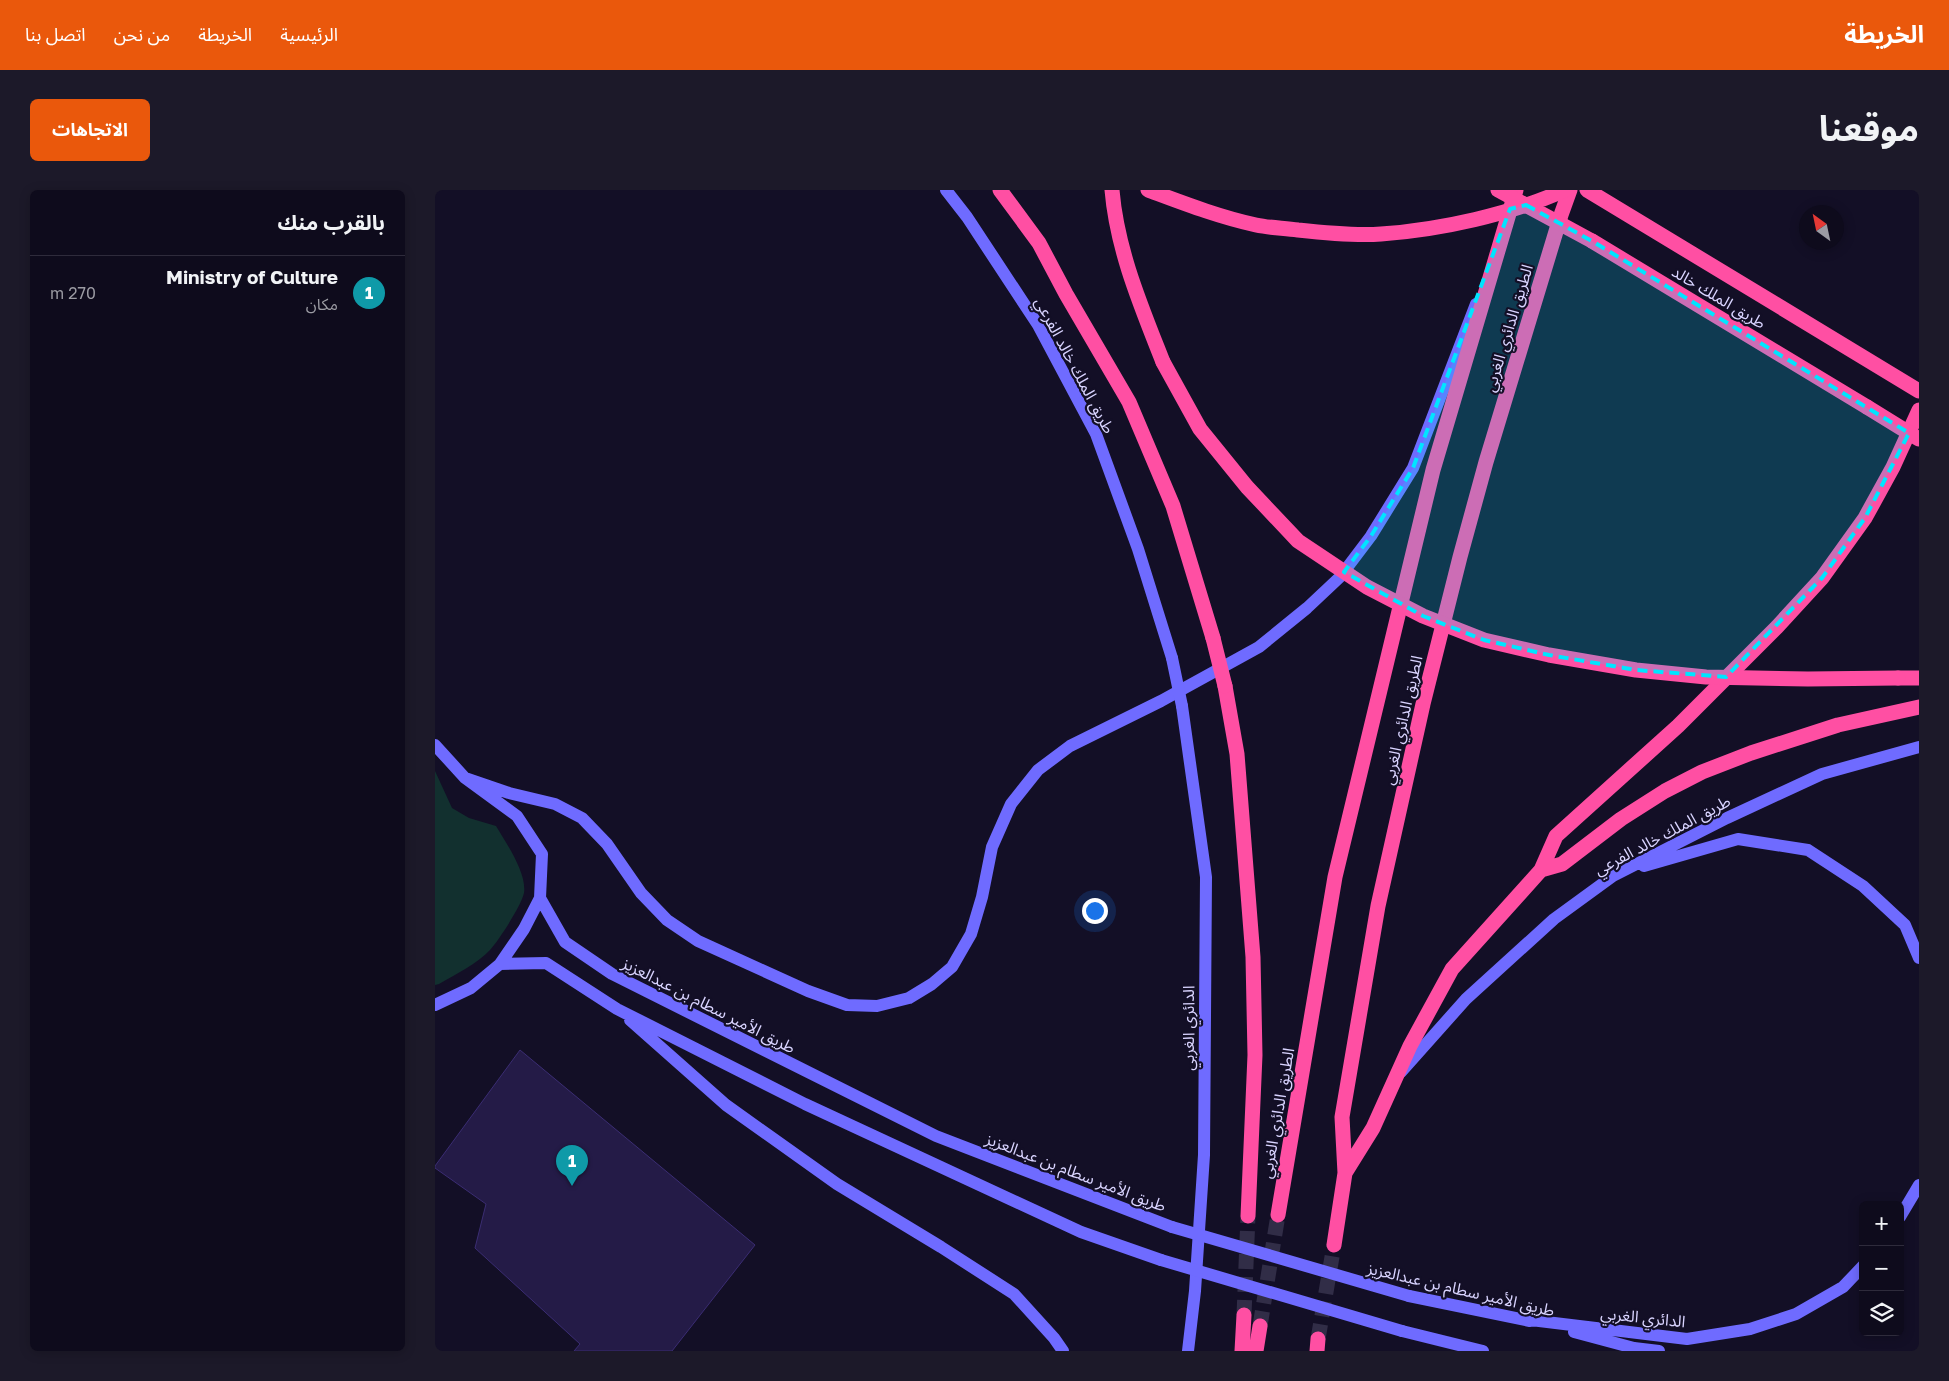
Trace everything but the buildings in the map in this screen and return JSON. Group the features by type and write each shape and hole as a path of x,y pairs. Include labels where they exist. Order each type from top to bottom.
{"highway":[{"name":"الطريق الدائري الغربي","path":"1000,190 1039,243 1066,294 1129,402 1173,506 1213,638 1225,686 1237,754 1244,863 1253,957 1255,1055 1248,1216"},
{"path":"1113,190 1114,214 1131,280 1163,362 1200,429 1247,488 1299,541 1367,587 1423,616 1485,640 1549,655 1636,670 1706,677 1919,678"},
{"path":"1148,190 1185,204 1257,225 1315,232 1381,234 1447,225 1492,215 1547,199 1565,190"},
{"name":"طريق الملك خالد","path":"1498,190 1592,241 1919,439"},
{"name":"الطريق الدائري الغربي","path":"1278,1215 1335,877 1433,470 1516,190"},
{"name":"الطريق الدائري الغربي","path":"1334,1245 1345,1173 1342,1117 1378,906 1423,704 1460,556 1561,214 1570,190"},
{"name":"طريق الملك خالد","path":"1587,190 1879,368 1919,390"},
{"path":"1345,1173 1373,1128 1410,1046 1452,969 1541,870 1556,836 1678,726 1777,627 1822,578 1865,518 1893,467 1919,410"},
{"path":"1541,870 1562,864 1621,819 1702,772 1751,753 1837,725 1919,707"},
{"path":"1242,1351 1244,1316"},
{"path":"1256,1351 1260,1326"}],"street":[{"name":"طريق الملك خالد الفرعي","path":"946,190 967,218 1038,325 1096,434 1138,549 1172,658 1183,706"},
{"path":"465,778 509,793 555,804 583,818 607,844 641,893 667,920 697,941 808,992 847,1005 877,1006 909,998 932,984 952,967 971,934 982,897 992,847 1011,804 1038,770 1070,746 1161,701 1259,647 1307,608 1345,571 1371,536 1413,468 1504,231"},
{"name":"الدائري الغربي","path":"1183,706 1206,877 1204,1155 1195,1291 1188,1351"},
{"path":"435,745 465,778 517,816 542,854 540,898 523,929 500,964 471,988 435,1005"},
{"name":"طريق الملك خالد الفرعي","path":"1395,1079 1466,1000 1554,919 1613,876 1727,818 1823,774 1919,747"},
{"path":"1613,876 1738,839 1808,850 1863,886 1905,925 1919,958"},
{"name":"طريق الأمير سطام بن عبدالعزيز","path":"540,898 565,942 612,974 936,1136 1172,1227 1409,1296 1522,1319 1633,1348 1659,1351"},
{"path":"500,964 546,963 617,1009 805,1104 1072,1228 1161,1260 1402,1331 1483,1351"},
{"path":"617,1009 726,1105 837,1184 1014,1294 1054,1338 1063,1351"},
{"path":"1904,1210 1919,1185"},
{"name":"الدائري الغربي","path":"1522,1319 1687,1340 1750,1329 1796,1314 1843,1287 1859,1270"}],"highlighted area":[{"path":"1526,205 1592,241 1909,433 1865,518 1822,578 1726,677 1636,670 1549,655 1484,640 1423,616 1344,572 1371,536 1413,468 1510,209"}],"green space":[{"path":"435,771 452,808 469,818 496,826 519,867 524,885 524,893 519,906 490,950 466,969 435,985"}],"tunnel":[{"path":"1260,1326 1278,1215"},
{"path":"1244,1315 1248,1216"},
{"path":"1318,1339 1334,1245"}],"place":[{"name":"Ministry of Culture","path":"572,1186"}]}
